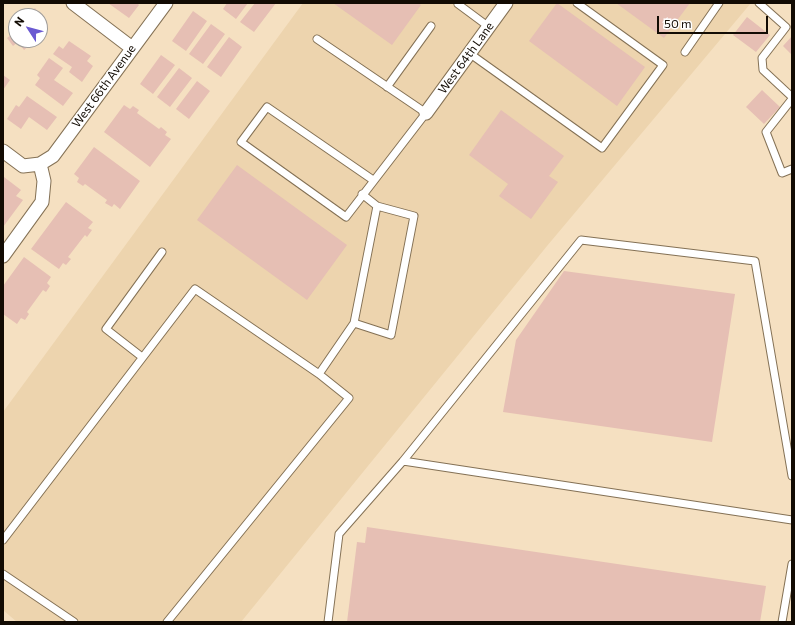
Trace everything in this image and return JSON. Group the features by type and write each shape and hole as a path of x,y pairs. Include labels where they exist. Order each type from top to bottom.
{"street":[{"path":"73,3 132,48"},
{"name":"West 66th Avenue","path":"40,164 53,156 166,3"},
{"name":"West 64th Lane","path":"426,113 506,3"},
{"path":"3,151 23,166 40,164 44,181 42,202 3,256"}],"lane":[{"path":"458,3 489,27"},
{"path":"469,53 602,148 663,66 577,3"},
{"path":"685,52 719,3"},
{"path":"759,3 789,25 762,58 763,70 792,98 766,132 782,173 792,169"},
{"path":"388,87 431,26"},
{"path":"317,39 426,113 346,216 241,142 267,107 373,180"},
{"path":"354,323 391,335 414,216 377,206 362,194"},
{"path":"319,374 354,323 377,206"},
{"path":"328,622 339,534 403,461 581,240 755,261 792,476"},
{"path":"142,357 106,329 162,252"},
{"path":"3,540 195,289 319,374 349,398 167,622"},
{"path":"403,461 792,520"},
{"path":"782,622 792,564"},
{"path":"3,574 74,622"}],"shaded area":[{"path":"303,3 751,3 547,246 241,622 17,622 3,610 3,412"}],"building":[{"path":"108,3 137,3 139,5 129,18"},
{"path":"227,3 248,3 236,19 223,9"},
{"path":"255,3 276,3 254,32 240,22"},
{"path":"333,3 418,3 421,5 392,45"},
{"path":"557,3 645,67 617,106 529,41"},
{"path":"616,3 690,3 664,38"},
{"path":"193,11 207,21 186,51 172,41"},
{"path":"747,17 770,35 756,52 733,35"},
{"path":"211,24 225,34 203,64 189,54"},
{"path":"792,36 792,55 783,46"},
{"path":"229,37 242,47 221,77 207,67"},
{"path":"69,41 91,56 87,61 93,66 82,82 69,72 72,67 53,54 59,46 63,49"},
{"path":"161,55 175,65 153,94 140,84"},
{"path":"49,58 63,68 54,80 73,93 63,106 35,85 40,78 37,75"},
{"path":"179,68 192,78 170,107 157,97"},
{"path":"3,75 10,80 3,90"},
{"path":"197,81 210,91 189,119 176,109"},
{"path":"762,90 780,107 764,124 746,107"},
{"path":"27,96 57,117 47,130 29,117 21,129 7,119 16,105 19,107"},
{"path":"124,105 130,109 133,106 139,110 137,113 159,129 161,127 167,132 165,135 171,139 150,167 104,132"},
{"path":"501,110 564,156 549,176 558,182 531,219 499,196 508,184 469,155"},
{"path":"94,147 140,181 120,209 114,204 112,207 105,203 107,200 85,184 83,186 77,182 79,178 74,174"},
{"path":"237,165 347,245 307,300 197,220"},
{"path":"4,177 21,190 16,196 23,200 3,227"},
{"path":"66,202 93,222 88,228 92,230 87,237 85,235 68,257 71,259 66,265 63,263 59,269 31,249"},
{"path":"24,257 51,277 47,283 50,286 46,292 43,290 27,312 29,314 25,320 21,318 17,324 3,314 3,286"},
{"path":"564,271 735,294 712,442 503,412 516,340"},
{"path":"367,527 766,586 760,622 347,622 357,542 365,543"}]}
